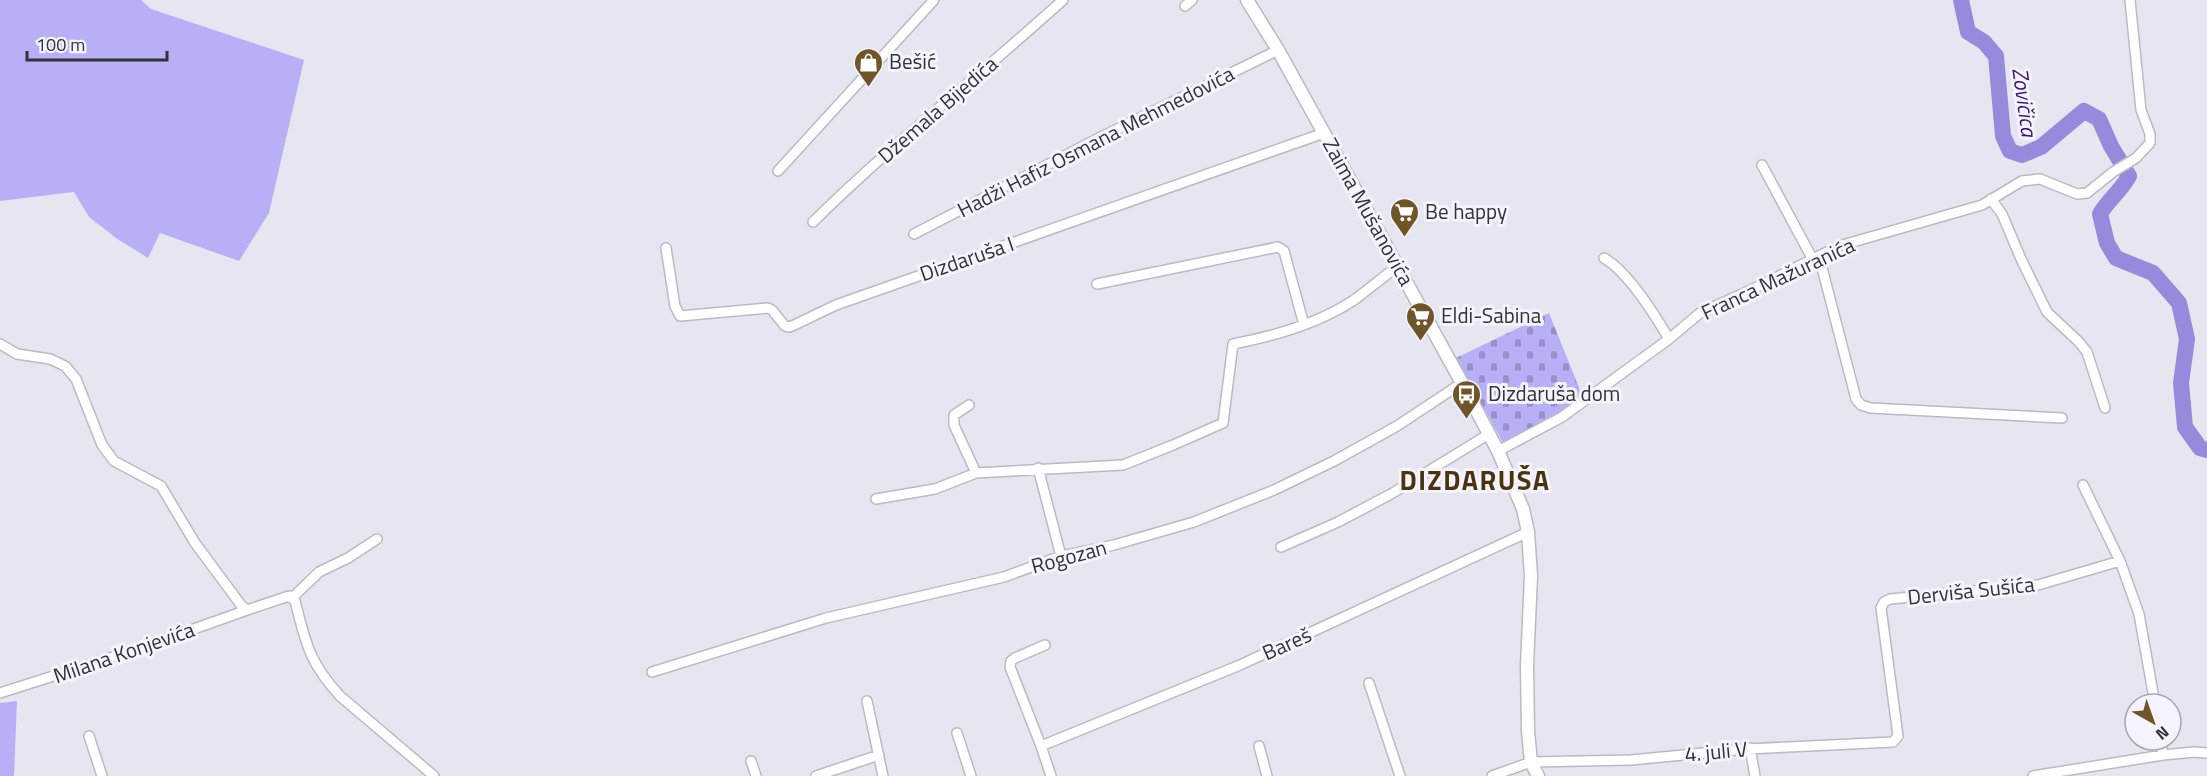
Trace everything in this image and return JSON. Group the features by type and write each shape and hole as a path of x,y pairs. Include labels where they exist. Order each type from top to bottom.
{"street":[{"path":"778,171 934,0"},
{"name":"Džemala Bijedića","path":"813,222 849,187 1063,0"},
{"name":"Zaima Mušanovića","path":"1247,0 1278,50 1462,383 1498,451 1523,509 1528,532 1531,576 1527,665 1528,731 1531,762 1538,776"},
{"name":"Franca Mažuranića","path":"1498,451 1562,417 1669,339 1700,313 1754,289 1812,258 1839,246 1982,205 2022,181 2040,179 2077,194 2087,193 2113,172 2136,159 2150,143 2150,134 2141,110 2130,0"},
{"name":"Hadži Hafiz Osmana Mehmedovića","path":"914,234 1095,140 1278,50"},
{"name":"Dizdaruša I","path":"666,248 675,306 680,316 768,308 772,309 785,326 790,327 836,305 1324,133"},
{"path":"1762,165 1812,258 1821,264 1856,399 1861,405 1871,408 2062,418"},
{"path":"1991,199 2002,214 2047,312 2079,342 2086,352 2105,408"},
{"path":"1097,284 1278,247 1284,251 1304,325"},
{"path":"1604,258 1613,263 1654,313 1669,339"},
{"path":"876,500 935,489 976,472 1123,465 1173,446 1223,423 1233,344 1270,337 1304,325 1353,301 1398,266"},
{"path":"0,344 16,354 50,358 65,366 76,379 102,446 114,461 161,486 195,543 247,610"},
{"name":"Rogozan","path":"652,672 826,618 1004,577 1061,556 1114,545 1194,522 1274,490 1334,461 1397,426 1462,383"},
{"path":"969,405 954,415 954,425 976,472"},
{"path":"1281,547 1338,522 1391,494 1489,434"},
{"path":"1038,468 1061,556"},
{"path":"2083,485 2120,561 2139,614 2153,692"},
{"name":"Bareš","path":"1041,746 1240,665 1528,532"},
{"path":"377,539 348,558 319,572 292,598 295,601 307,650 316,668 339,696 434,776"},
{"name":"Derviša Sušića","path":"1898,736 1881,608 1884,602 1890,599 2038,585 2120,561"},
{"name":"Milana Konjevića","path":"0,693 138,649 289,596 292,598"},
{"path":"1045,645 1015,658 1010,667 1051,776"},
{"path":"1369,683 1400,776"},
{"path":"867,701 883,776"},
{"path":"957,733 971,776"},
{"path":"89,736 102,776"},
{"name":"4. juli V","path":"1531,762 1631,760 1750,748 1893,742 1898,736"},
{"path":"1259,746 1268,776"},
{"path":"1750,748 1755,776"},
{"path":"2033,776 2163,755 2207,753"},
{"path":"816,776 879,755"},
{"path":"751,761 756,776"},
{"path":"1492,776 1531,762"}],"green space":[{"path":"0,0 141,0 151,9 304,60 269,213 239,261 160,233 148,258 116,238 89,217 74,192 0,201"},
{"path":"1549,313 1582,395 1565,409 1503,443 1456,358"},
{"path":"17,701 14,776 0,776 0,703"}],"waterway":[{"name":"Zovičica","path":"1961,0 1968,32 1984,42 1996,56 2003,136 2010,151 2022,155 2041,147 2084,111 2099,119 2111,146 2129,176 2100,214 2107,243 2116,258 2153,273 2179,303 2187,339 2181,383 2185,427 2200,448 2207,450"}],"place":[{"name":"Bešić","path":"868,88"},
{"name":"Be happy","path":"1404,238"},
{"name":"Eldi-Sabina","path":"1420,342"},
{"name":"Dizdaruša dom","path":"1467,420"}],"district":[{"name":"DIZDARUŠA","path":"1475,481"}]}
